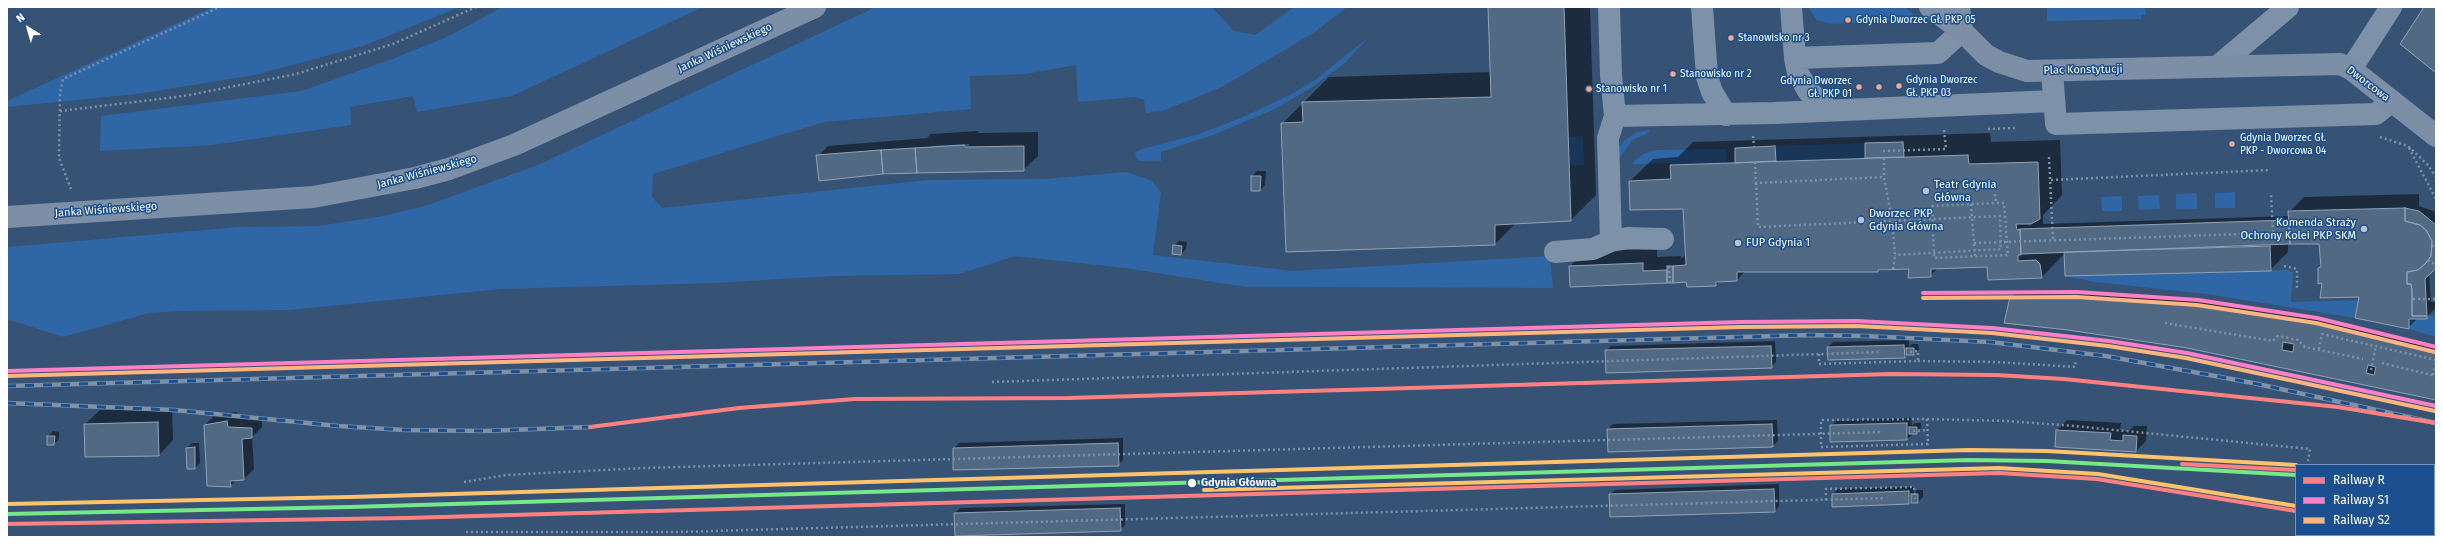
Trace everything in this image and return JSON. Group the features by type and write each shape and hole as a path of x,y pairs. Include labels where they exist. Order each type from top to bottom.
{"main road":[{"name":"Janka Wiśniewskiego","path":"7,217 313,197 414,178 449,168 514,145 815,7"},
{"name":"Plac Konstytucji","path":"1930,7 1962,31 1986,55 1999,62 2027,71 2218,66"},
{"path":"1959,7 1962,31"},
{"name":"Dworcowa","path":"2218,66 2340,64 2351,69 2436,136"}],"street":[{"path":"1609,7 1614,116 1608,138 1611,241"},
{"path":"1702,7 1707,77 1712,92 1726,115"},
{"path":"1791,7 1795,58 1798,73 1808,91 1830,110"},
{"path":"2218,66 2288,7"},
{"path":"2351,69 2391,7"},
{"path":"1795,58 1938,53 1962,31"},
{"path":"2052,71 2056,124 2376,114 2392,102"},
{"path":"1614,116 1726,115 2054,101"},
{"path":"1555,252 1593,249 1611,241 1628,238 1663,239"}],"path":[{"path":"71,189 59,158 60,111 63,79 220,7"},
{"path":"60,111 184,96 296,74 393,44 476,7"},
{"path":"1883,151 1946,149 1944,130"},
{"path":"1753,136 1754,147"},
{"path":"2380,137 2408,146 2428,165 2436,177"},
{"path":"2408,146 2436,199"},
{"path":"2049,157 2053,241"},
{"path":"1884,158 1884,177 1892,220 1895,255 1893,270"},
{"path":"1755,162 1758,227 2000,216 2001,249 1895,255"},
{"path":"2051,180 2270,170"},
{"path":"1756,183 1884,177"},
{"path":"1995,194 1996,203"},
{"path":"1974,242 2053,241 2273,233 2271,194"},
{"path":"2004,202 2008,255 1934,258 1932,206 1971,204 2004,202"},
{"path":"1971,204 1975,256"},
{"path":"2428,260 2436,265"},
{"path":"1670,266 1670,283"},
{"path":"2284,266 2297,269 2297,289"},
{"path":"2413,299 2436,299"},
{"path":"2165,323 2272,341 2278,336 2298,340 2306,347 2363,359"},
{"path":"2319,350 2322,334 2436,361 2434,375 2382,363"},
{"path":"2371,370 2376,346"},
{"path":"1910,352 1918,351 1918,361"},
{"path":"992,382 1880,352"},
{"path":"1819,354 1819,364 1918,361 1996,362 2075,367 2076,360"},
{"path":"1927,419 1928,444 1821,447 1820,420 1927,419 2007,421 2310,449 2308,461"},
{"path":"1913,431 1928,430"},
{"path":"464,482 506,476 645,468 1883,432"},
{"path":"1826,500 1826,490 1914,487 1915,499"},
{"path":"466,532 655,532 1885,498"}],"shaded area":[{"path":"213,7 460,7 363,46 255,75 137,94 7,107 7,101"},
{"path":"502,7 703,7 512,96 417,112 413,96 350,107 351,125 213,145 100,151 101,116 301,91 395,58 451,35"},
{"path":"876,7 1212,7 1234,31 1255,35 1294,7 1347,7 1315,32 1222,87 1162,111 1146,113 1144,100 1135,97 1078,102 1076,65 1025,74 970,76 971,109 824,122 653,174 652,197 662,208 927,180 1044,179 1127,172 1152,181 1161,192 1153,255 1293,271 1550,256 1553,288 1246,287 1125,268 1015,256 959,274 833,276 714,283 502,289 289,310 185,311 149,313 63,337 7,319 7,247 240,227 318,226 383,216 425,206 538,165"},
{"path":"1808,7 1905,7 1920,20 1832,24 1817,20"},
{"path":"2047,7 2145,7 2146,15 2141,15 2141,19 2047,21"},
{"path":"1369,37 1346,62 1311,88 1273,110 1213,135 1161,152 1161,161 1140,161 1136,157 1135,153 1142,149 1199,134 1243,117 1290,95 1315,80"},
{"path":"1651,129 1647,134 1632,140 1619,159 1619,147 1625,140 1635,133"},
{"path":"1583,136 1584,165 1569,166 1568,137"},
{"path":"1865,143 1865,158 1776,161 1775,146"},
{"path":"1726,149 1726,163 1632,164 1645,153 1656,150"},
{"path":"2235,192 2235,208 2215,208 2215,193"},
{"path":"2197,193 2197,209 2176,209 2176,194"},
{"path":"2159,195 2160,209 2139,210 2138,196"},
{"path":"2122,196 2122,211 2102,211 2101,197"},
{"path":"2287,270 2293,272 2291,302 2358,300 2355,318 2207,294 2095,282 2065,276"},
{"path":"2436,314 2436,337 2409,329 2409,319 2427,319 2427,316"}],"building":[{"path":"1488,7 1564,7 1571,221 1495,225 1495,245 1286,252 1281,123 1303,122 1302,102 1491,97"},
{"path":"2424,7 2436,7 2436,73 2400,44"},
{"path":"1903,142 1904,157 1865,158 1865,143"},
{"path":"964,145 965,147 1024,146 1024,171 917,173 915,148"},
{"path":"1775,146 1776,161 1735,163 1735,148"},
{"path":"915,148 917,173 883,174 881,150"},
{"path":"881,150 883,174 819,181 816,155"},
{"name":"Dworzec PKP Gdynia Główna","path":"1968,155 1969,164 2038,162 2040,219 2031,224 2016,224 2017,230 2020,229 2021,255 2018,255 2018,261 2036,260 2040,264 2042,278 1988,280 1987,267 1931,269 1931,277 1908,278 1909,269 1878,270 1878,272 1737,272 1737,281 1716,282 1716,286 1687,287 1686,282 1673,283 1673,266 1686,265 1683,209 1630,210 1629,181 1671,179 1670,165"},
{"path":"1251,176 1261,176 1260,191 1251,191"},
{"path":"2405,208 2405,221 2420,225 2426,230 2432,241 2431,256 2425,264 2418,270 2407,272 2407,284 2411,284 2412,290 2412,316 2427,316 2427,319 2409,319 2409,329 2355,318 2359,297 2320,298 2322,283 2318,284 2318,268 2321,267 2319,244 2290,244 2288,211"},
{"path":"2405,208 2419,211 2436,225 2436,268 2425,279 2427,316 2412,316 2412,290 2411,284 2407,284 2407,272 2418,270 2425,264 2431,256 2432,241 2426,230 2420,225 2405,221"},
{"path":"2289,220 2290,244 2021,254 2020,229"},
{"path":"1173,245 1182,246 1181,255 1172,254"},
{"path":"2270,246 2271,271 2065,276 2064,252"},
{"path":"1643,263 1643,271 1667,270 1667,283 1570,287 1569,266"},
{"path":"1667,266 1673,266 1673,283 1667,283"},
{"path":"2010,297 2119,299 2238,310 2316,323 2383,338 2436,353 2436,400 2187,348 2068,330 2004,323"},
{"path":"2283,342 2294,344 2293,352 2282,350"},
{"path":"1904,345 1905,358 1828,360 1827,347"},
{"path":"1771,346 1772,368 1606,373 1605,350"},
{"path":"1906,348 1914,348 1914,355 1906,355"},
{"path":"2368,365 2376,367 2374,375 2366,373"},
{"path":"227,421 228,427 252,428 252,438 242,439 244,480 230,481 231,487 207,486 204,425"},
{"path":"158,422 159,456 85,457 84,424"},
{"path":"1907,423 1907,440 1830,442 1830,425"},
{"path":"1772,424 1773,447 1608,452 1607,429"},
{"path":"1909,427 1917,427 1917,434 1909,434"},
{"path":"2056,430 2111,433 2110,440 2123,441 2123,435 2137,436 2136,452 2055,447"},
{"path":"47,436 55,436 54,445 47,445"},
{"path":"1118,443 1119,466 953,470 953,448"},
{"path":"195,447 195,469 187,469 186,448"},
{"path":"1774,489 1775,512 1610,517 1609,494"},
{"path":"1909,491 1909,504 1832,507 1832,494"},
{"path":"1911,494 1918,494 1918,503 1911,503"},
{"path":"1120,508 1121,531 955,536 954,513"}],"railway":[{"path":"7,386 1810,335 1990,342 2106,356 2253,383 2436,423"},
{"path":"7,403 174,410 338,426 404,430 484,431 590,427"}],"rail line":[{"name":"S1","path":"1923,293 2077,292 2198,300 2317,318 2436,347"},
{"name":"S2","path":"1923,298 2077,297 2197,305 2316,323 2435,352"},
{"name":"S1","path":"7,371 1741,322 1857,321 1992,328 2109,341 2187,353 2436,406"},
{"name":"S2","path":"7,376 1741,327 1857,326 1992,333 2108,346 2186,358 2435,411"},
{"name":"R","path":"590,427 739,408 855,399 1068,398 1891,374 1996,375 2064,379 2338,407 2436,423"},
{"name":"R","path":"2182,464 2295,470"},
{"name":"R","path":"7,524 406,518 1999,473 2097,479 2295,511"}],"transit line":[{"path":"7,504 350,497 1969,450 2047,451 2295,465"},
{"path":"7,514 350,507 1969,460 2047,461 2295,475"},
{"path":"1204,490 1999,468 2098,474 2295,506"}],"place":[{"name":"Gdynia Dworzec Gł. PKP 05","path":"1848,20"},
{"name":"Stanowisko nr 3","path":"1731,38"},
{"name":"Stanowisko nr 2","path":"1673,74"},
{"name":"Gdynia Dworzec Gł. PKP 03","path":"1899,86"},
{"name":"Gdynia Dworzec Gł. PKP 01","path":"1859,87"},
{"name":"Stanowisko nr 1","path":"1589,89"},
{"name":"Gdynia Dworzec Gł. PKP - Dworcowa 04","path":"2232,144"},
{"name":"Teatr Gdynia Główna","path":"1926,191"},
{"name":"Dworzec PKP Gdynia Główna","path":"1861,220"},
{"name":"Komenda Straży Ochrony Kolei PKP SKM","path":"2364,229"},
{"name":"FUP Gdynia 1","path":"1738,243"},
{"name":"Gdynia Główna","path":"1192,483"}]}
